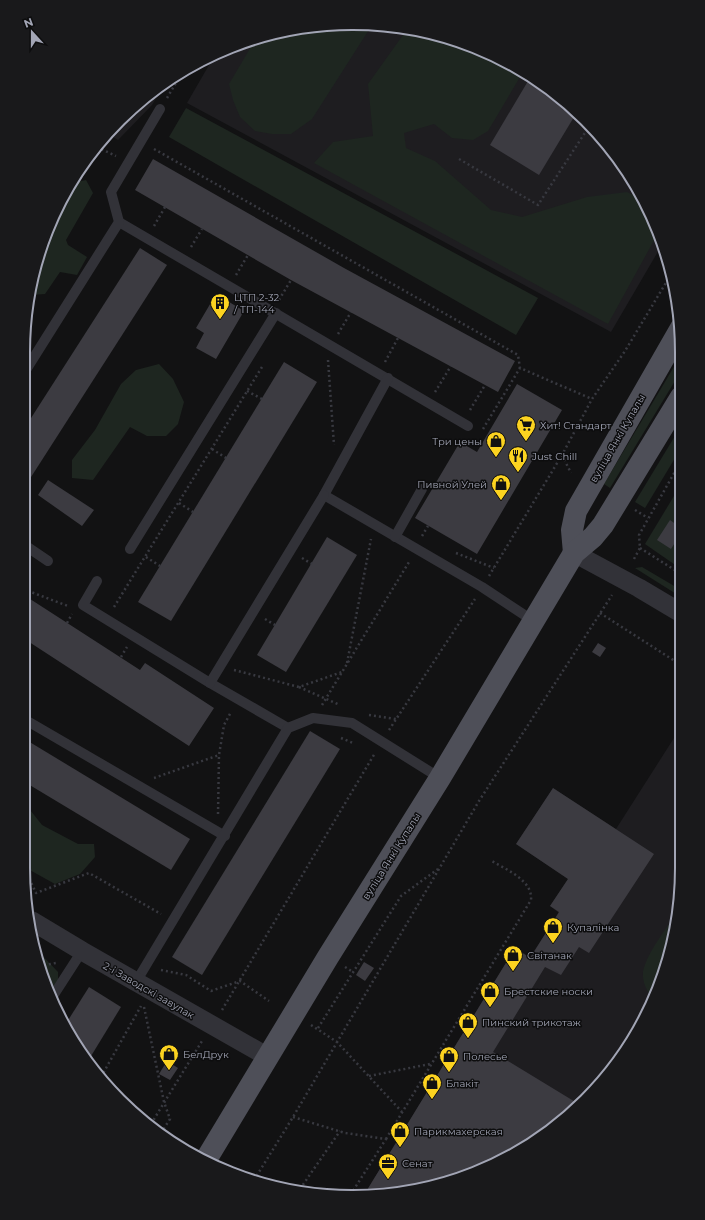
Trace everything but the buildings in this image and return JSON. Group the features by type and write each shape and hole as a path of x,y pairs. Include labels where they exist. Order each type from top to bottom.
{"main road":[{"name":"вуліца Янкі Купалы","path":"574,552 572,530 576,511 674,339"},
{"name":"вуліца Янкі Купалы","path":"208,1156 440,778 532,620 574,552 593,537 604,525 675,407"}],"street":[{"path":"574,552 675,609"},
{"name":"2-і Заводскі завулак","path":"35,923 77,958 141,974 212,1026 268,1057"}],"lane":[{"path":"160,110 111,192 119,222 277,308 388,378 468,426"},
{"path":"30,363 119,222"},
{"path":"130,549 277,308"},
{"path":"210,683 324,495 388,378"},
{"path":"396,537 422,489"},
{"path":"324,495 482,587 532,620"},
{"path":"30,549 48,561"},
{"path":"97,581 83,605 210,683 288,728"},
{"path":"141,974 221,834 288,728 315,718 352,723 440,778"},
{"path":"30,723 221,834"},
{"path":"55,992 77,958"}],"path":[{"path":"160,110 177,82"},
{"path":"458,159 538,205 587,130"},
{"path":"141,141 518,355 520,368 482,430 468,426"},
{"path":"102,150 128,162"},
{"path":"152,230 165,207"},
{"path":"189,251 202,229"},
{"path":"234,278 248,255"},
{"path":"277,308 291,280"},
{"path":"153,1121 240,981 376,752 494,568 562,455 592,399 625,351 667,281"},
{"path":"336,337 351,312"},
{"path":"383,364 398,338"},
{"path":"327,358 336,472"},
{"path":"106,619 146,557 264,364"},
{"path":"434,394 451,366"},
{"path":"520,368 592,399"},
{"path":"468,414 485,385"},
{"path":"248,391 262,399"},
{"path":"212,449 226,458"},
{"path":"562,455 572,474"},
{"path":"634,559 640,548 639,535 675,471"},
{"path":"179,503 193,512"},
{"path":"634,510 648,518"},
{"path":"420,539 428,526"},
{"path":"346,665 371,540"},
{"path":"640,548 675,570"},
{"path":"449,551 494,568"},
{"path":"146,557 160,566"},
{"path":"302,557 312,564"},
{"path":"315,718 409,562"},
{"path":"30,591 64,603"},
{"path":"257,1175 293,1117 483,795 612,594"},
{"path":"67,622 74,610"},
{"path":"600,613 675,661"},
{"path":"264,619 275,625"},
{"path":"121,657 129,643"},
{"path":"234,670 299,687 342,672"},
{"path":"221,834 220,755 224,725 235,706"},
{"path":"340,737 354,743"},
{"path":"368,749 376,752"},
{"path":"136,784 220,755"},
{"path":"354,1190 531,900 531,894 525,883 490,860"},
{"path":"318,1028 401,896 440,868"},
{"path":"31,881 36,893 89,873 173,920"},
{"path":"45,965 77,958"},
{"path":"141,974 186,975 211,991 240,981"},
{"path":"240,981 269,1000"},
{"path":"104,1072 143,1003 164,1102 170,1119 164,1129"},
{"path":"306,1021 337,1042 402,1112"},
{"path":"369,1076 431,1064"},
{"path":"293,1117 340,1132 386,1139"},
{"path":"302,1186 340,1132"}],"shaded area":[{"path":"352,30 368,31 312,119 291,134 272,134 255,131 240,117 233,100 229,84 251,46 290,36 310,33"},
{"path":"331,31 374,31 415,36 456,47 495,63 532,84 581,124 621,173 642,210 659,251 611,332 187,103 210,63 249,47 290,36"},
{"path":"404,34 456,47 495,63 520,77 488,131 473,140 452,138 434,124 404,133 406,148 435,161 491,210 522,217 587,197 627,192 634,196 654,240 608,324 314,163 333,142 373,136 368,84"},
{"path":"157,96 152,105 118,140 113,137 124,124"},
{"path":"186,108 538,298 516,335 169,137"},
{"path":"86,180 93,193 66,240 68,245 87,257 77,275 60,272 45,294 35,295 47,249 63,210 79,182"},
{"path":"159,364 173,379 184,402 178,424 166,436 147,436 130,427 93,480 72,478 72,460 95,430 121,384 136,370"},
{"path":"675,365 675,381 610,488 604,484"},
{"path":"675,436 675,458 645,508 635,502"},
{"path":"675,494 675,565 645,544"},
{"path":"642,567 675,586 675,593 635,568"},
{"path":"675,736 675,868 669,930 658,971 650,991 642,1010 621,1047 581,1096 532,1136 514,1147 476,1165 436,1179 415,1184 367,1189 515,948 530,957 559,913 550,906 568,879 516,844 553,788 616,829"},
{"path":"30,810 42,825 78,844 94,844 95,857 80,874 55,884 30,870"},
{"path":"670,922 664,951 649,993 644,983 643,972 648,957"},
{"path":"42,956 58,972 58,998"}],"place":[{"name":"ЦТП 2-32 / ТП-144","path":"220,320"},
{"name":"Хит! Стандарт","path":"526,442"},
{"name":"Три цены","path":"496,458"},
{"name":"Just Chill","path":"518,473"},
{"name":"Пивной Улей","path":"501,501"},
{"name":"Купалінка","path":"553,944"},
{"name":"Світанак","path":"513,972"},
{"name":"Брестские носки","path":"490,1008"},
{"name":"Пинский трикотаж","path":"468,1039"},
{"name":"БелДрук","path":"169,1071"},
{"name":"Полесье","path":"449,1073"},
{"name":"Блакіт","path":"432,1100"},
{"name":"Парикмахерская","path":"400,1148"},
{"name":"Сенат","path":"388,1180"}]}
